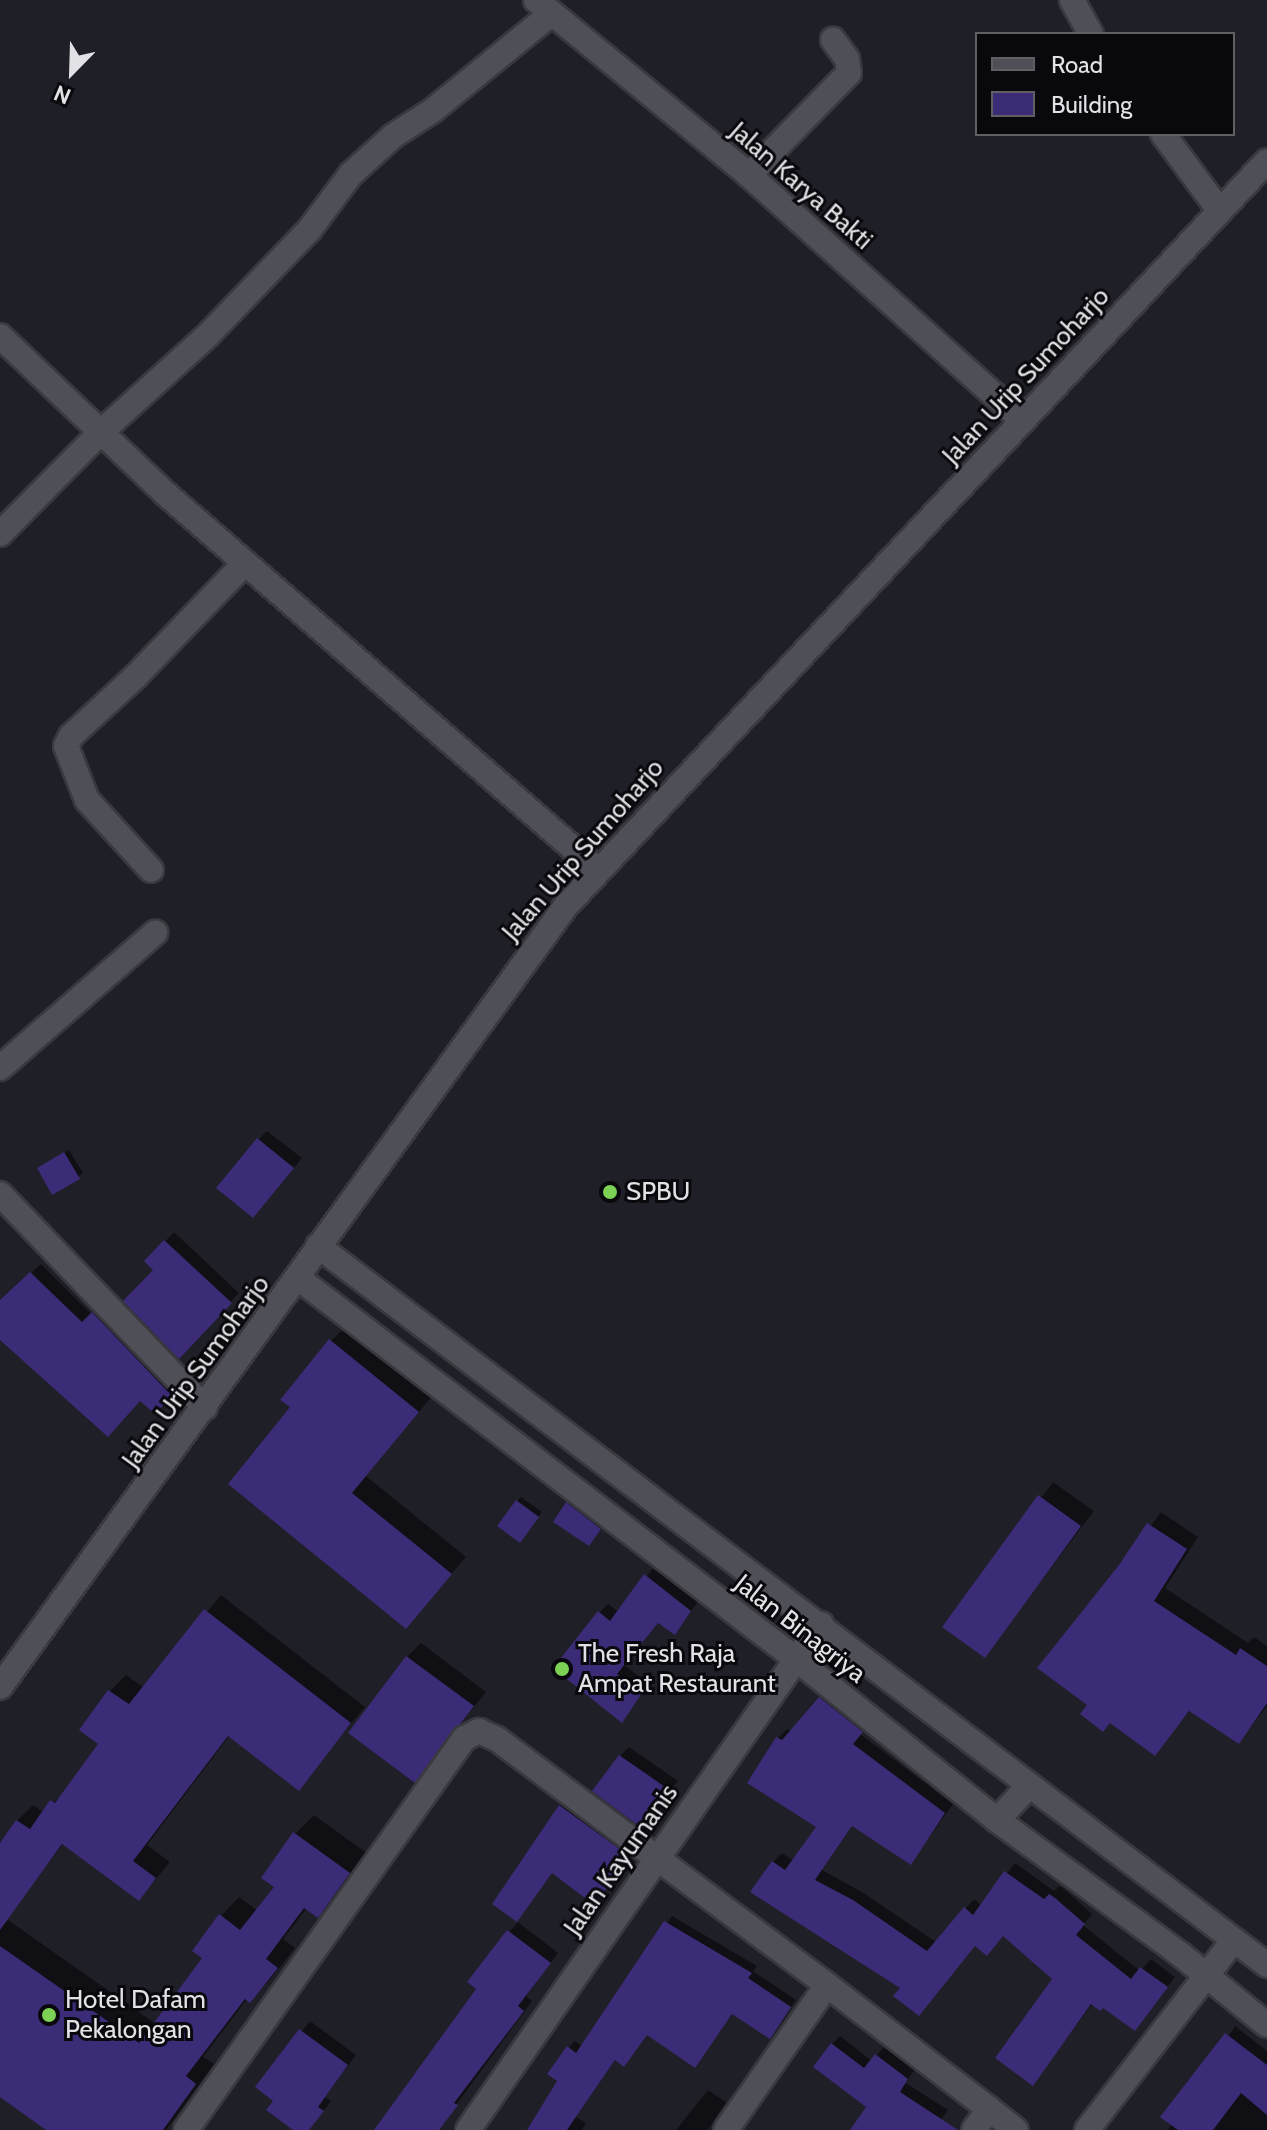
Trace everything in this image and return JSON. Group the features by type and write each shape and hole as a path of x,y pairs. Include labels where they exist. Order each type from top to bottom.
{"street":[{"path":"1072,0 1090,32"},
{"path":"0,534 101,432 229,313 310,229 351,174 393,136 432,111 544,7"},
{"name":"Jalan Karya Bakti","path":"544,7 749,175 1023,421"},
{"path":"749,175 849,73 847,59 833,40"},
{"path":"1164,136 1220,211"},
{"name":"Jalan Urip Sumoharjo","path":"0,1687 205,1408 532,948 597,869 1267,161"},
{"path":"0,336 245,563 597,869"},
{"path":"151,870 102,820 87,800 66,746 71,736 136,676 245,563"},
{"path":"0,1068 155,933"},
{"path":"0,1194 205,1408"},
{"name":"Jalan Binagriya","path":"318,1246 821,1624 1267,1965"},
{"name":"Jalan Binagriya","path":"298,1278 796,1659 997,1820 1207,1976 1267,2025"},
{"path":"652,1550 677,1516"},
{"name":"Jalan Kayumanis","path":"468,2130 821,1624"},
{"path":"186,2130 465,1738 479,1731 497,1739 1016,2130"},
{"path":"997,1820 1029,1786"},
{"path":"1087,2130 1234,1940"},
{"path":"726,2130 827,1985"},
{"path":"974,2130 989,2109"}],"building":[{"path":"257,1138 294,1168 253,1218 216,1188"},
{"path":"64,1152 80,1179 52,1195 37,1168"},
{"path":"164,1240 232,1303 179,1359 123,1301 153,1270 144,1261"},
{"path":"30,1272 82,1322 92,1312 172,1396 155,1414 140,1401 108,1437 0,1340 0,1300"},
{"path":"329,1339 419,1412 352,1493 452,1574 406,1629 228,1484 290,1407 280,1400"},
{"path":"1038,1495 1081,1526 985,1658 942,1627"},
{"path":"516,1500 539,1517 520,1543 497,1526"},
{"path":"566,1502 601,1529 589,1546 553,1522"},
{"path":"1147,1523 1187,1549 1154,1601 1236,1655 1240,1648 1267,1666 1267,1703 1239,1744 1189,1711 1155,1756 1110,1723 1103,1732 1080,1714 1087,1705 1037,1668 1119,1565"},
{"path":"644,1574 691,1611 675,1635 658,1623 617,1674 642,1693 622,1723 553,1668 598,1611 610,1621"},
{"path":"204,1609 351,1723 299,1791 228,1736 133,1861 156,1878 139,1901 62,1844 0,1930 0,1843 16,1820 30,1829 50,1800 55,1803 98,1744 79,1730 108,1690 129,1704"},
{"path":"406,1656 474,1706 415,1783 348,1733"},
{"path":"819,1697 863,1732 853,1744 945,1813 911,1865 852,1826 815,1880 853,1900 927,1951 964,1907 973,1915 1004,1871 1044,1899 1049,1894 1055,1898 1085,1924 1076,1935 1131,1979 1140,1967 1168,1987 1135,2031 1103,2008 1100,2011 1091,2004 1033,2086 995,2058 1052,1979 1003,1936 987,1956 975,1946 919,2016 893,1996 900,1988 750,1892 772,1861 785,1870 816,1827 747,1783 776,1737 782,1740"},
{"path":"619,1755 671,1791 643,1829 592,1791"},
{"path":"559,1805 625,1853 613,1867 619,1872 594,1905 552,1873 517,1922 492,1904"},
{"path":"293,1832 350,1873 318,1918 304,1908 266,1959 278,1968 250,2003 245,1999 186,2076 196,2084 163,2130 46,2130 0,2097 0,1946 139,2043 202,1958 192,1951 219,1914 240,1930 274,1887 261,1878"},
{"path":"664,1921 752,1973 748,1978 791,2007 770,2039 732,2014 695,2068 647,2035 624,2067 615,2060 567,2130 527,2130 557,2081 547,2074 567,2046 576,2053"},
{"path":"507,1930 551,1963 518,2006 524,2011 454,2103 458,2105 439,2130 374,2130 476,1989 467,1982"},
{"path":"299,2029 348,2065 318,2107 324,2111 309,2130 293,2130 266,2110 273,2101 255,2087"},
{"path":"1225,2033 1267,2065 1267,2115 1241,2093 1213,2130 1178,2130 1160,2117"},
{"path":"831,2043 864,2068 875,2054 908,2079 900,2092 958,2130 850,2130 866,2107 813,2067"}],"place":[{"name":"SPBU","path":"610,1192"},
{"name":"The Fresh Raja Ampat Restaurant","path":"562,1669"},
{"name":"Hotel Dafam Pekalongan","path":"49,2015"}]}
